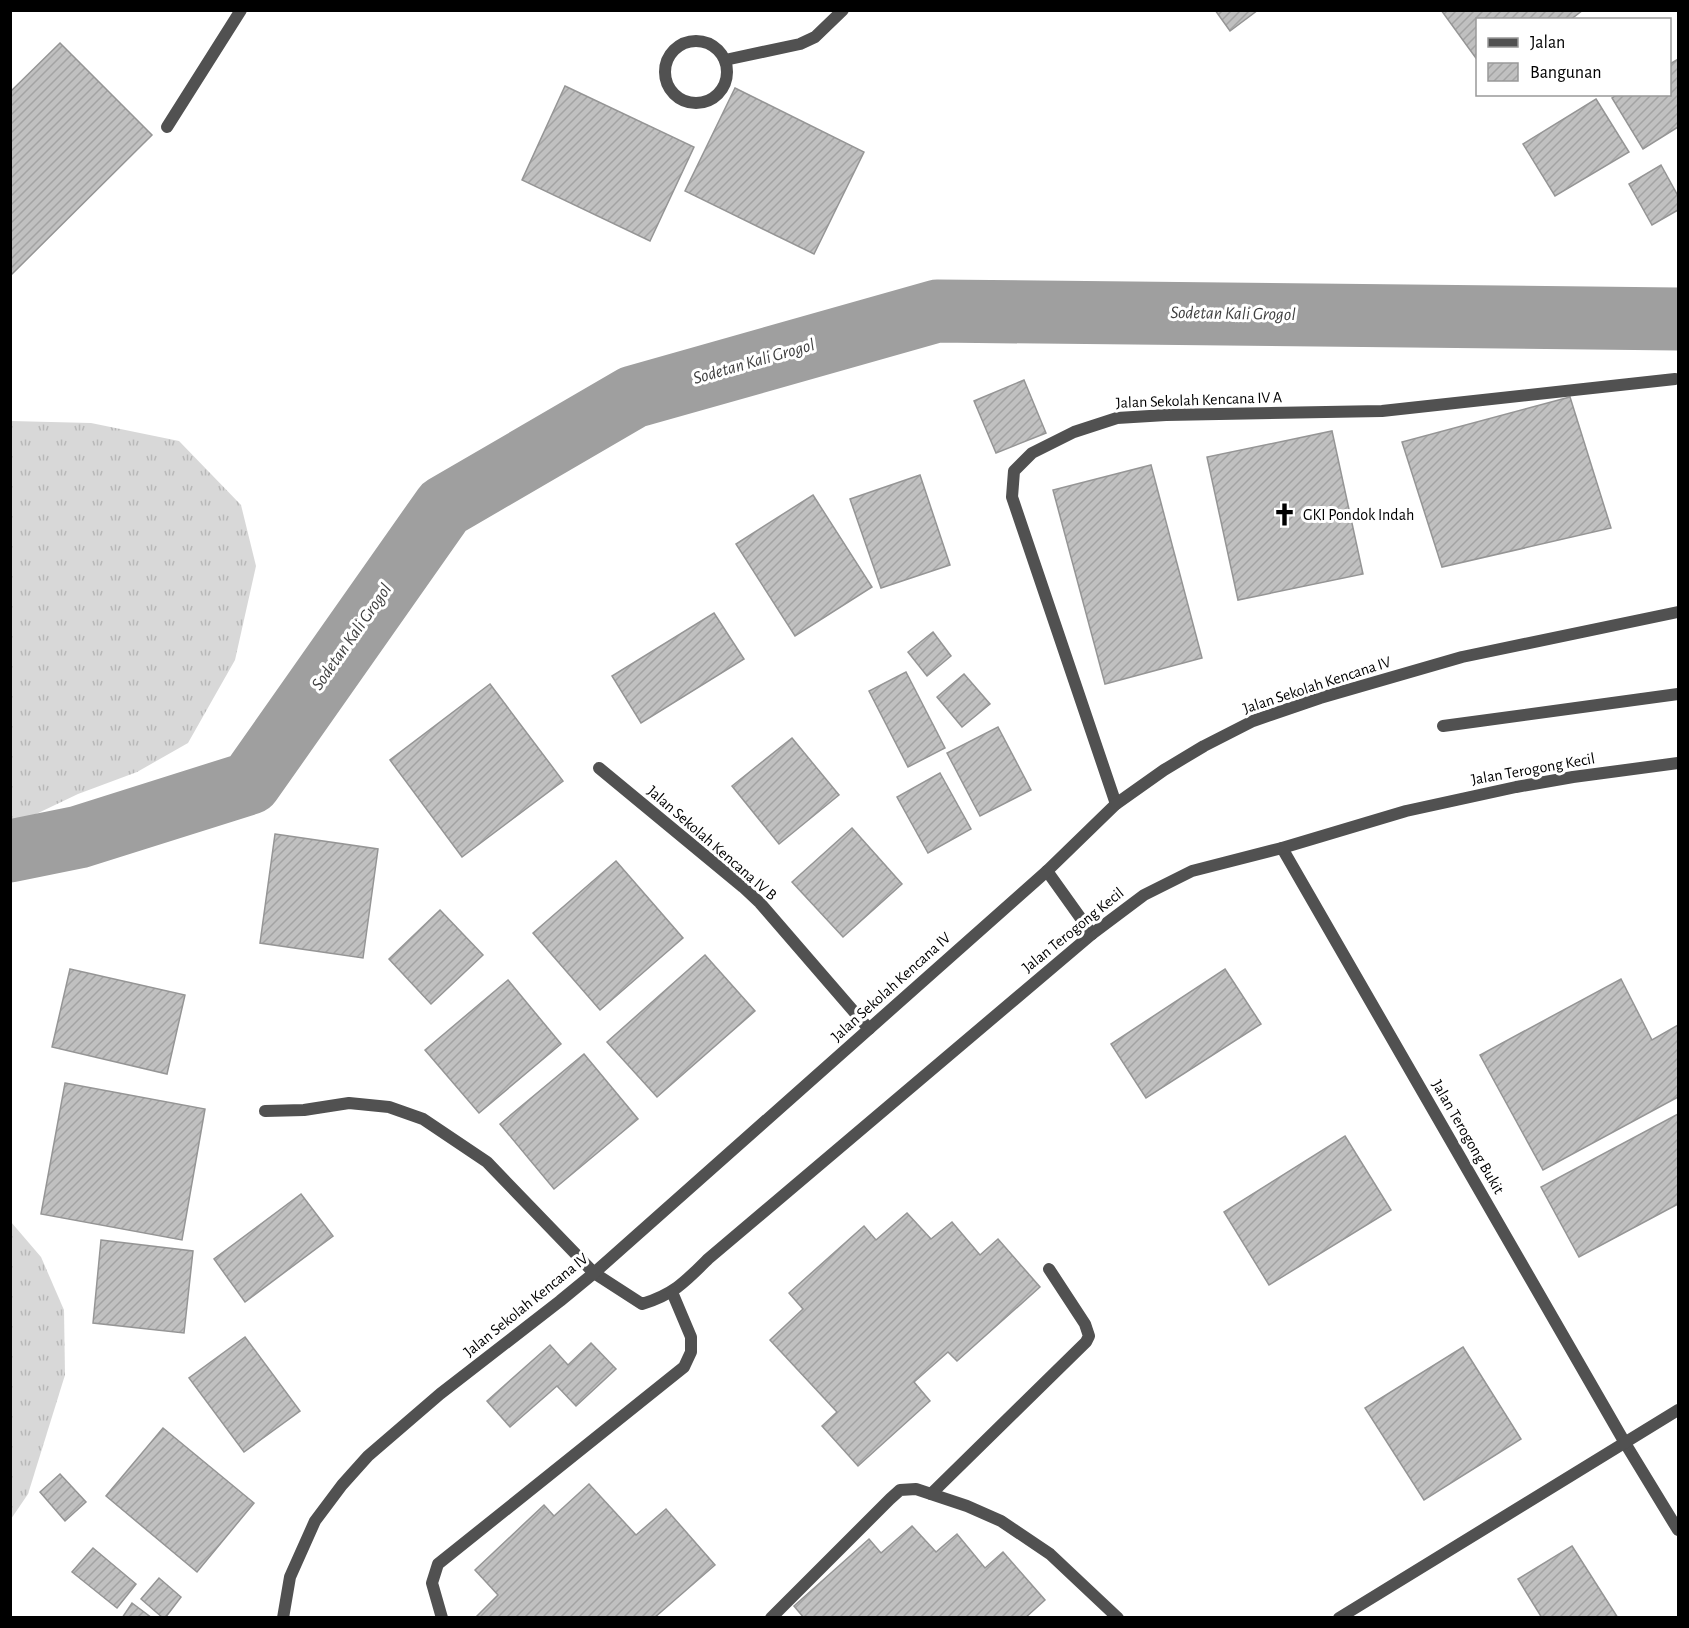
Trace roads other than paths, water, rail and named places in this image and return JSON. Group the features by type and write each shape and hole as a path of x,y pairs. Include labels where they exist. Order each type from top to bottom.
{"street":[{"path":"167,127 241,10"},
{"path":"725,60 800,44 815,37 843,10"},
{"path":"704,41 720,52 725,60 726,80 722,88 716,96 698,103 679,98 667,83 664,74 665,64 676,47 684,42 704,41"},
{"name":"Jalan Sekolah Kencana IV A","path":"1116,804 1012,497 1014,471 1032,453 1074,432 1117,418 1382,411 1676,379"},
{"name":"Jalan Sekolah Kencana IV","path":"283,1617 290,1577 315,1521 342,1485 368,1456 440,1394 594,1273 1047,871 1116,804 1164,770 1204,746 1254,721 1309,702 1462,657 1678,612"},
{"path":"1443,726 1678,694"},
{"name":"Jalan Terogong Kecil","path":"594,1273 642,1304 663,1298 672,1292 1092,934 1144,895 1192,871 1406,812 1516,787 1678,763"},
{"name":"Jalan Sekolah Kencana IV B","path":"598,768 760,903 869,1029"},
{"name":"Jalan Terogong Bukit","path":"1282,848 1625,1443 1678,1530"},
{"path":"1047,871 1092,934"},
{"path":"265,1111 303,1110 349,1103 389,1107 423,1119 487,1162 594,1273"},
{"path":"931,1494 1086,1342 1089,1336 1085,1324 1049,1269"},
{"path":"442,1617 432,1583 438,1564 684,1367 691,1352 691,1337 672,1292"},
{"path":"1339,1617 1678,1410"},
{"path":"771,1617 900,1490 916,1489 967,1506 1001,1521 1050,1554 1118,1617"}],"waterway":[{"name":"Sodetan Kali Grogol","path":"10,851 79,837 250,783 444,507 633,397 937,311 1678,319"}],"place":[{"name":"GKI Pondok Indah","path":"1285,515"}]}
